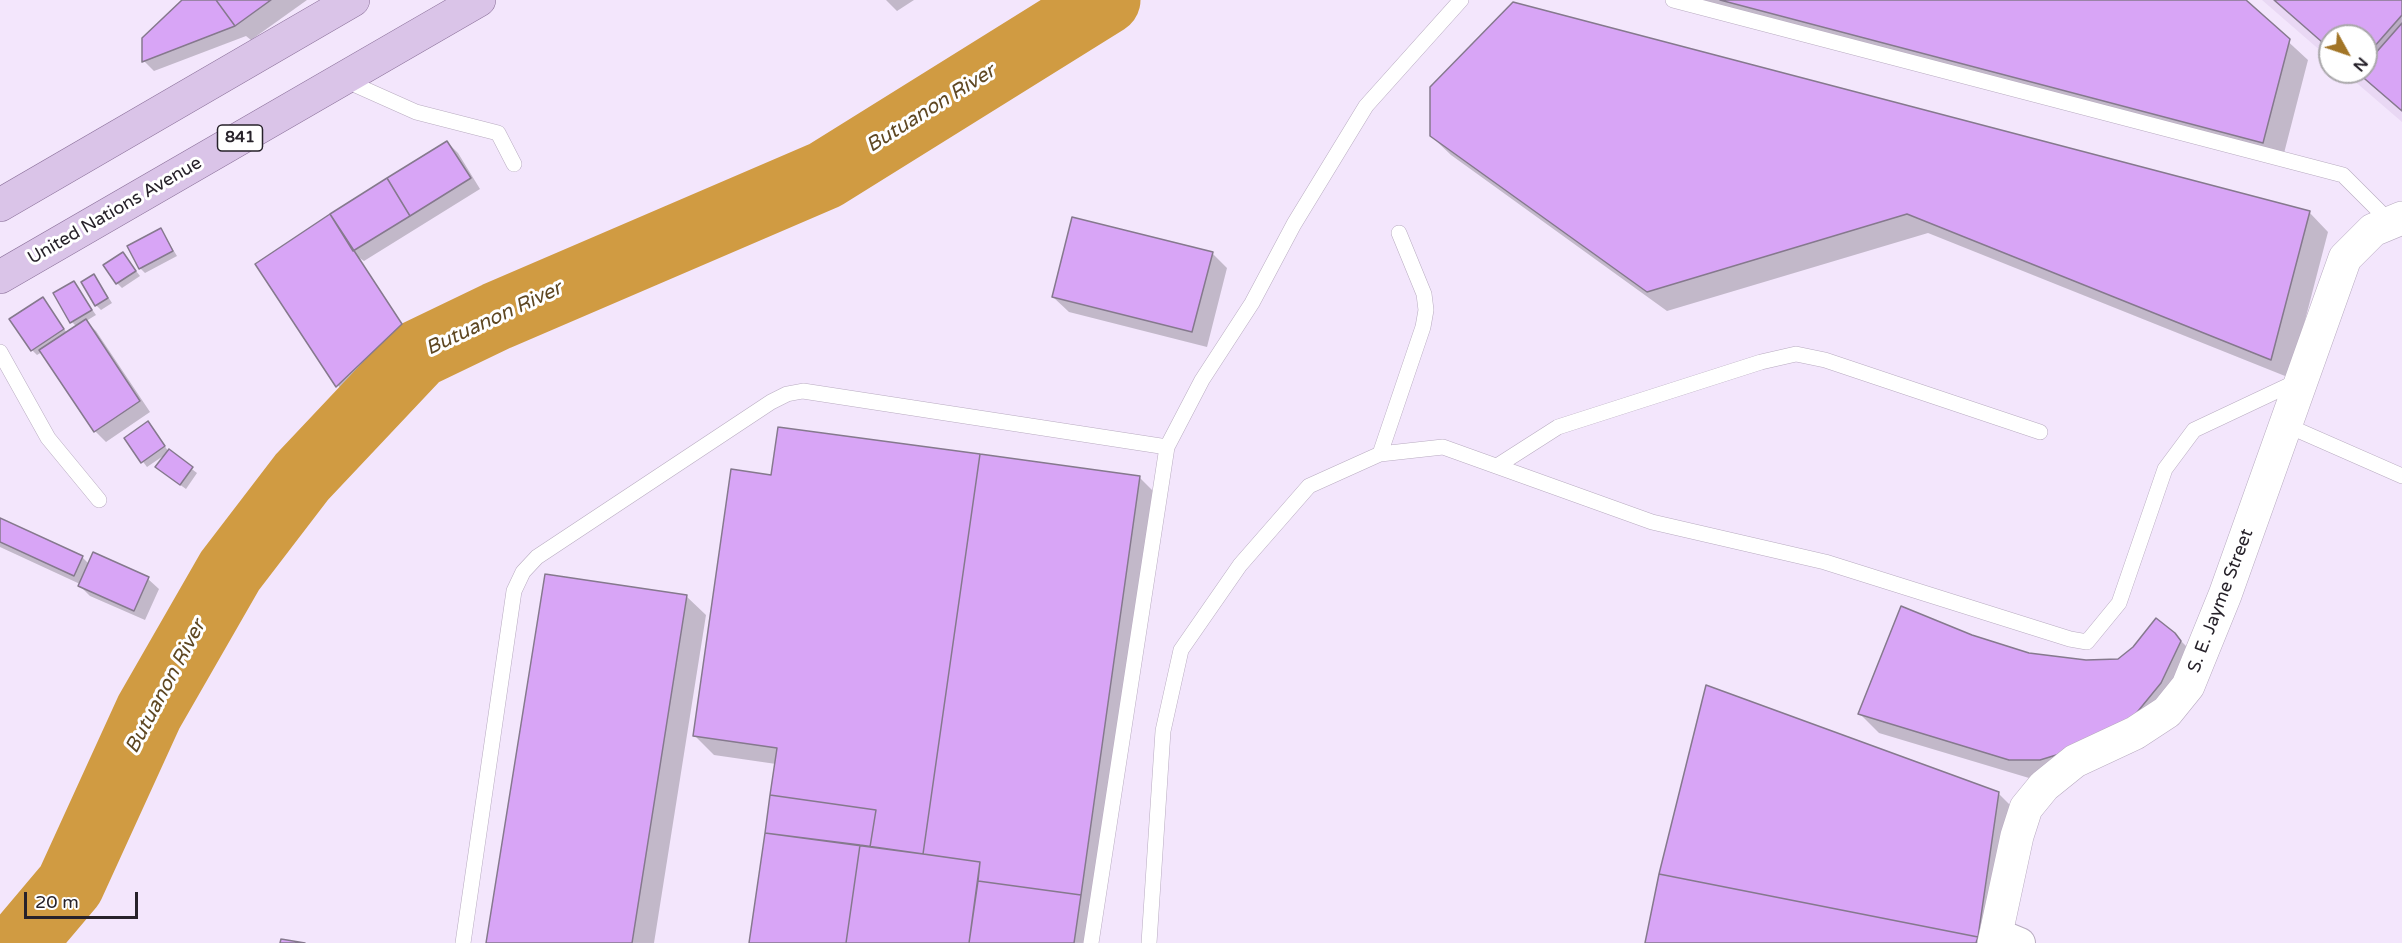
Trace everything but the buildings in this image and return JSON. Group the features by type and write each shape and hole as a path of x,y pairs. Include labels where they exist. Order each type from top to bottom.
{"main road":[{"path":"0,205 353,0"},
{"name":"United Nations Avenue","path":"0,277 479,0"}],"street":[{"name":"S. E. Jayme Street","path":"2003,940 2017,836 2026,807 2044,786 2075,761 2135,733 2167,712 2188,686 2225,595 2345,258 2373,230 2396,220"}],"lane":[{"path":"1091,943 1167,447 1202,380 1252,303 1294,224 1366,106 1461,0"},
{"path":"1673,0 2343,175 2396,220"},
{"path":"342,80 416,112 498,133 514,164"},
{"path":"1380,454 1423,327 1426,310 1424,294 1399,233"},
{"path":"0,352 48,438 99,500"},
{"path":"1497,466 1558,427 1761,362 1796,354 1825,360 2040,432"},
{"path":"1149,943 1162,731 1181,650 1240,566 1309,486 1380,454 1443,447 1652,522 1825,562 2070,639 2087,642 2120,603 2165,469 2194,430 2302,379"},
{"path":"463,943 514,591 523,572 537,557 771,402 787,394 802,391 1167,447"},
{"path":"2286,425 2402,476"}],"shaded area":[{"path":"2262,0 2402,0 2402,122 2358,84 2378,84 2378,24 2318,24 2318,49"}],"waterway":[{"name":"Butuanon River","path":"21,943 70,885 149,712 230,571 302,477 418,354 497,316 825,175 1106,0"}]}
